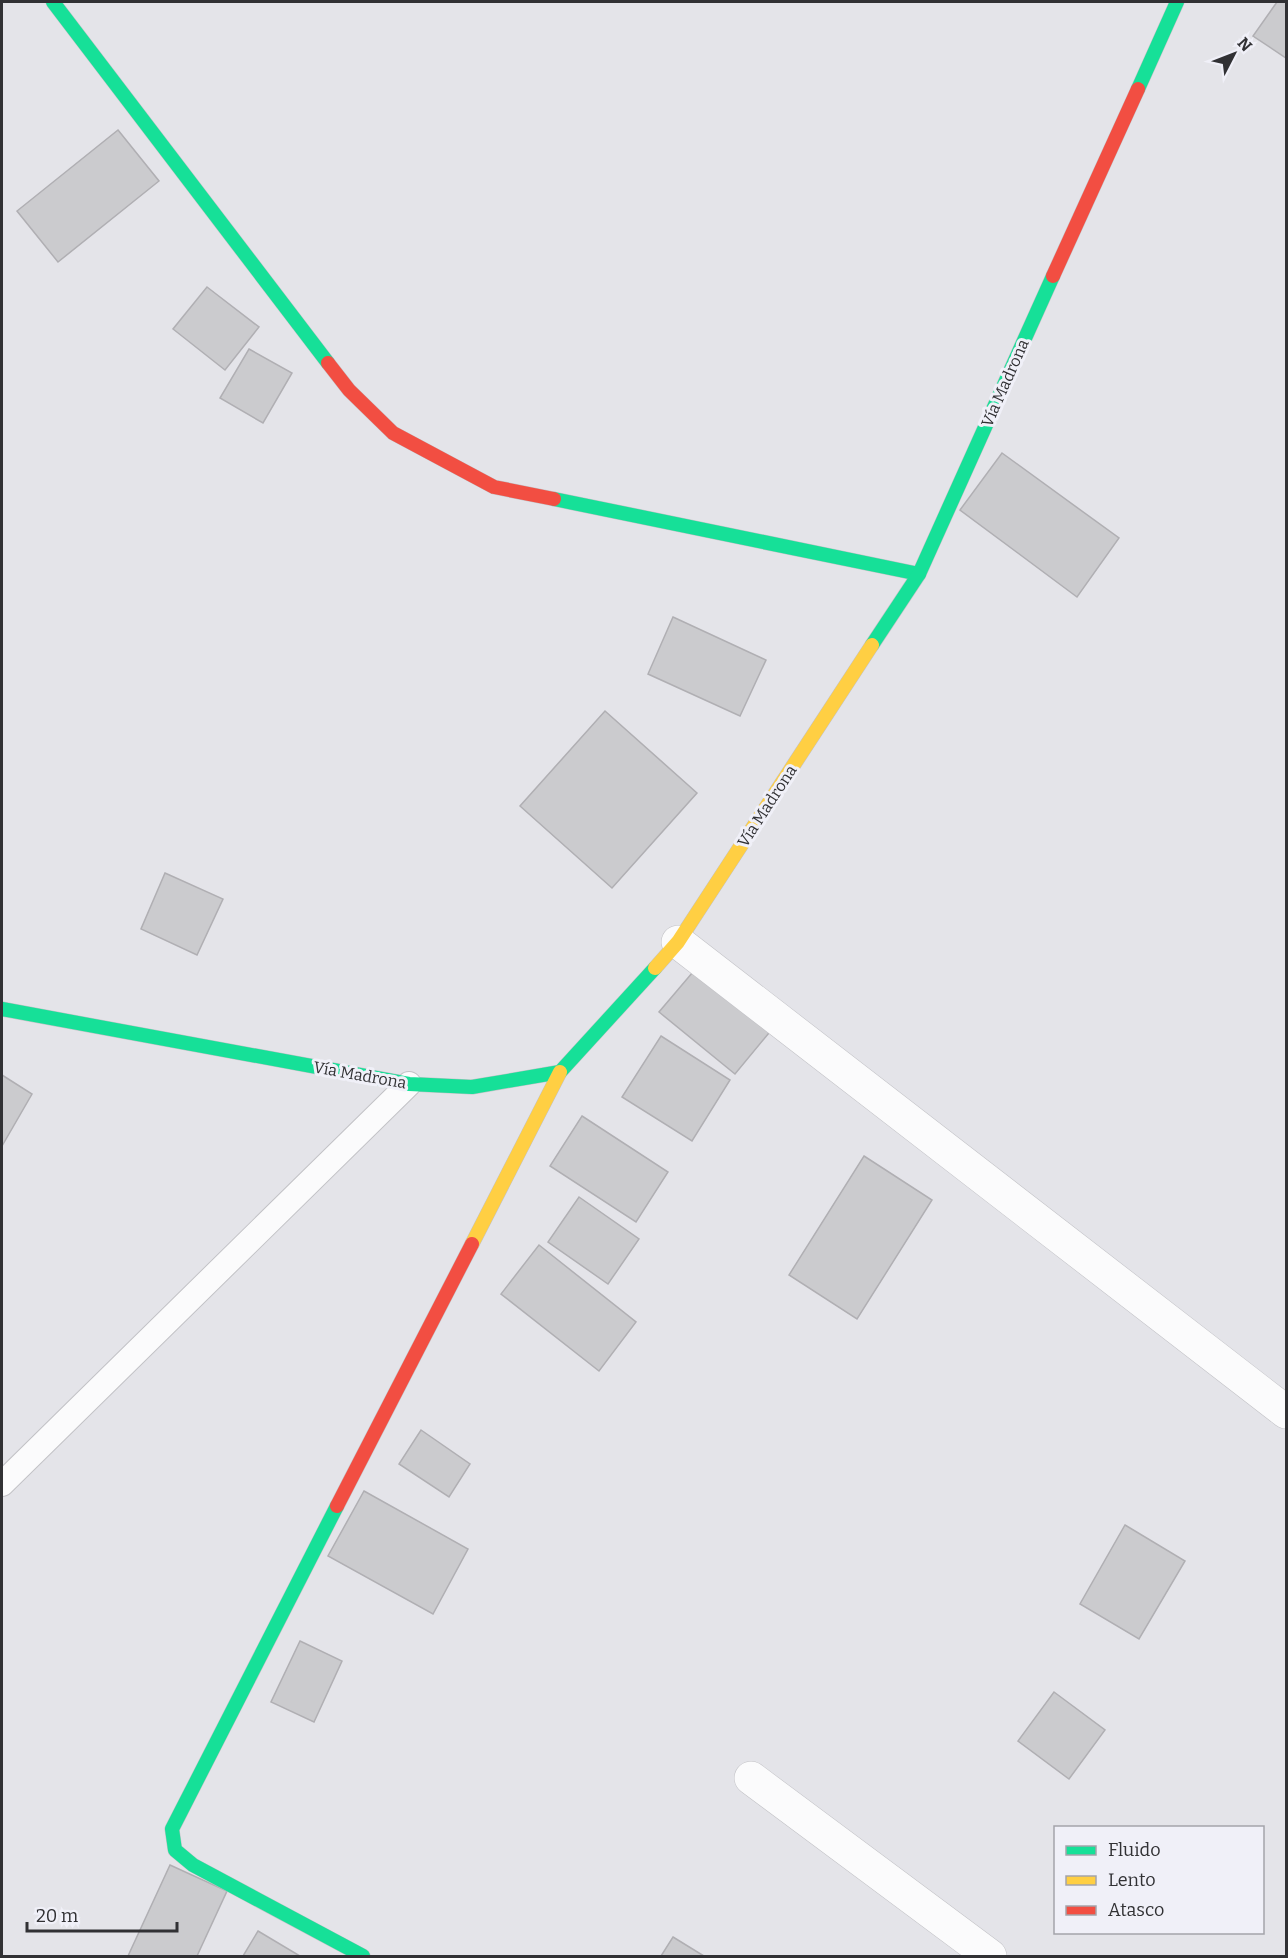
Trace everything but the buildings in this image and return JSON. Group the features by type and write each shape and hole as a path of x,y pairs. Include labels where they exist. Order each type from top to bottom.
{"street":[{"path":"53,2 349,390 393,433 494,487 919,573"},
{"name":"Vía Madrona","path":"2,1009 409,1084 472,1087 560,1072 678,942 919,573 1177,2"},
{"path":"678,942 1287,1412"},
{"path":"363,1956 193,1865 175,1850 172,1829 560,1072"},
{"path":"751,1778 990,1956"}],"lane":[{"path":"2,1484 409,1084"}],"traffic: fast":[{"path":"53,2 328,363"},
{"path":"1138,89 1177,2"},
{"path":"872,645 919,574 1053,276"},
{"path":"554,499 919,574"},
{"path":"2,1009 409,1084 472,1087 560,1072 655,968"},
{"path":"337,1506 172,1829 175,1850 193,1865 363,1956"}],"traffic: slow":[{"path":"655,968 678,942 872,645"},
{"path":"472,1244 560,1072"}],"traffic: jam":[{"path":"1053,276 1138,89"},
{"path":"328,363 349,390 393,433 494,487 554,499"},
{"path":"337,1506 472,1244"}]}
